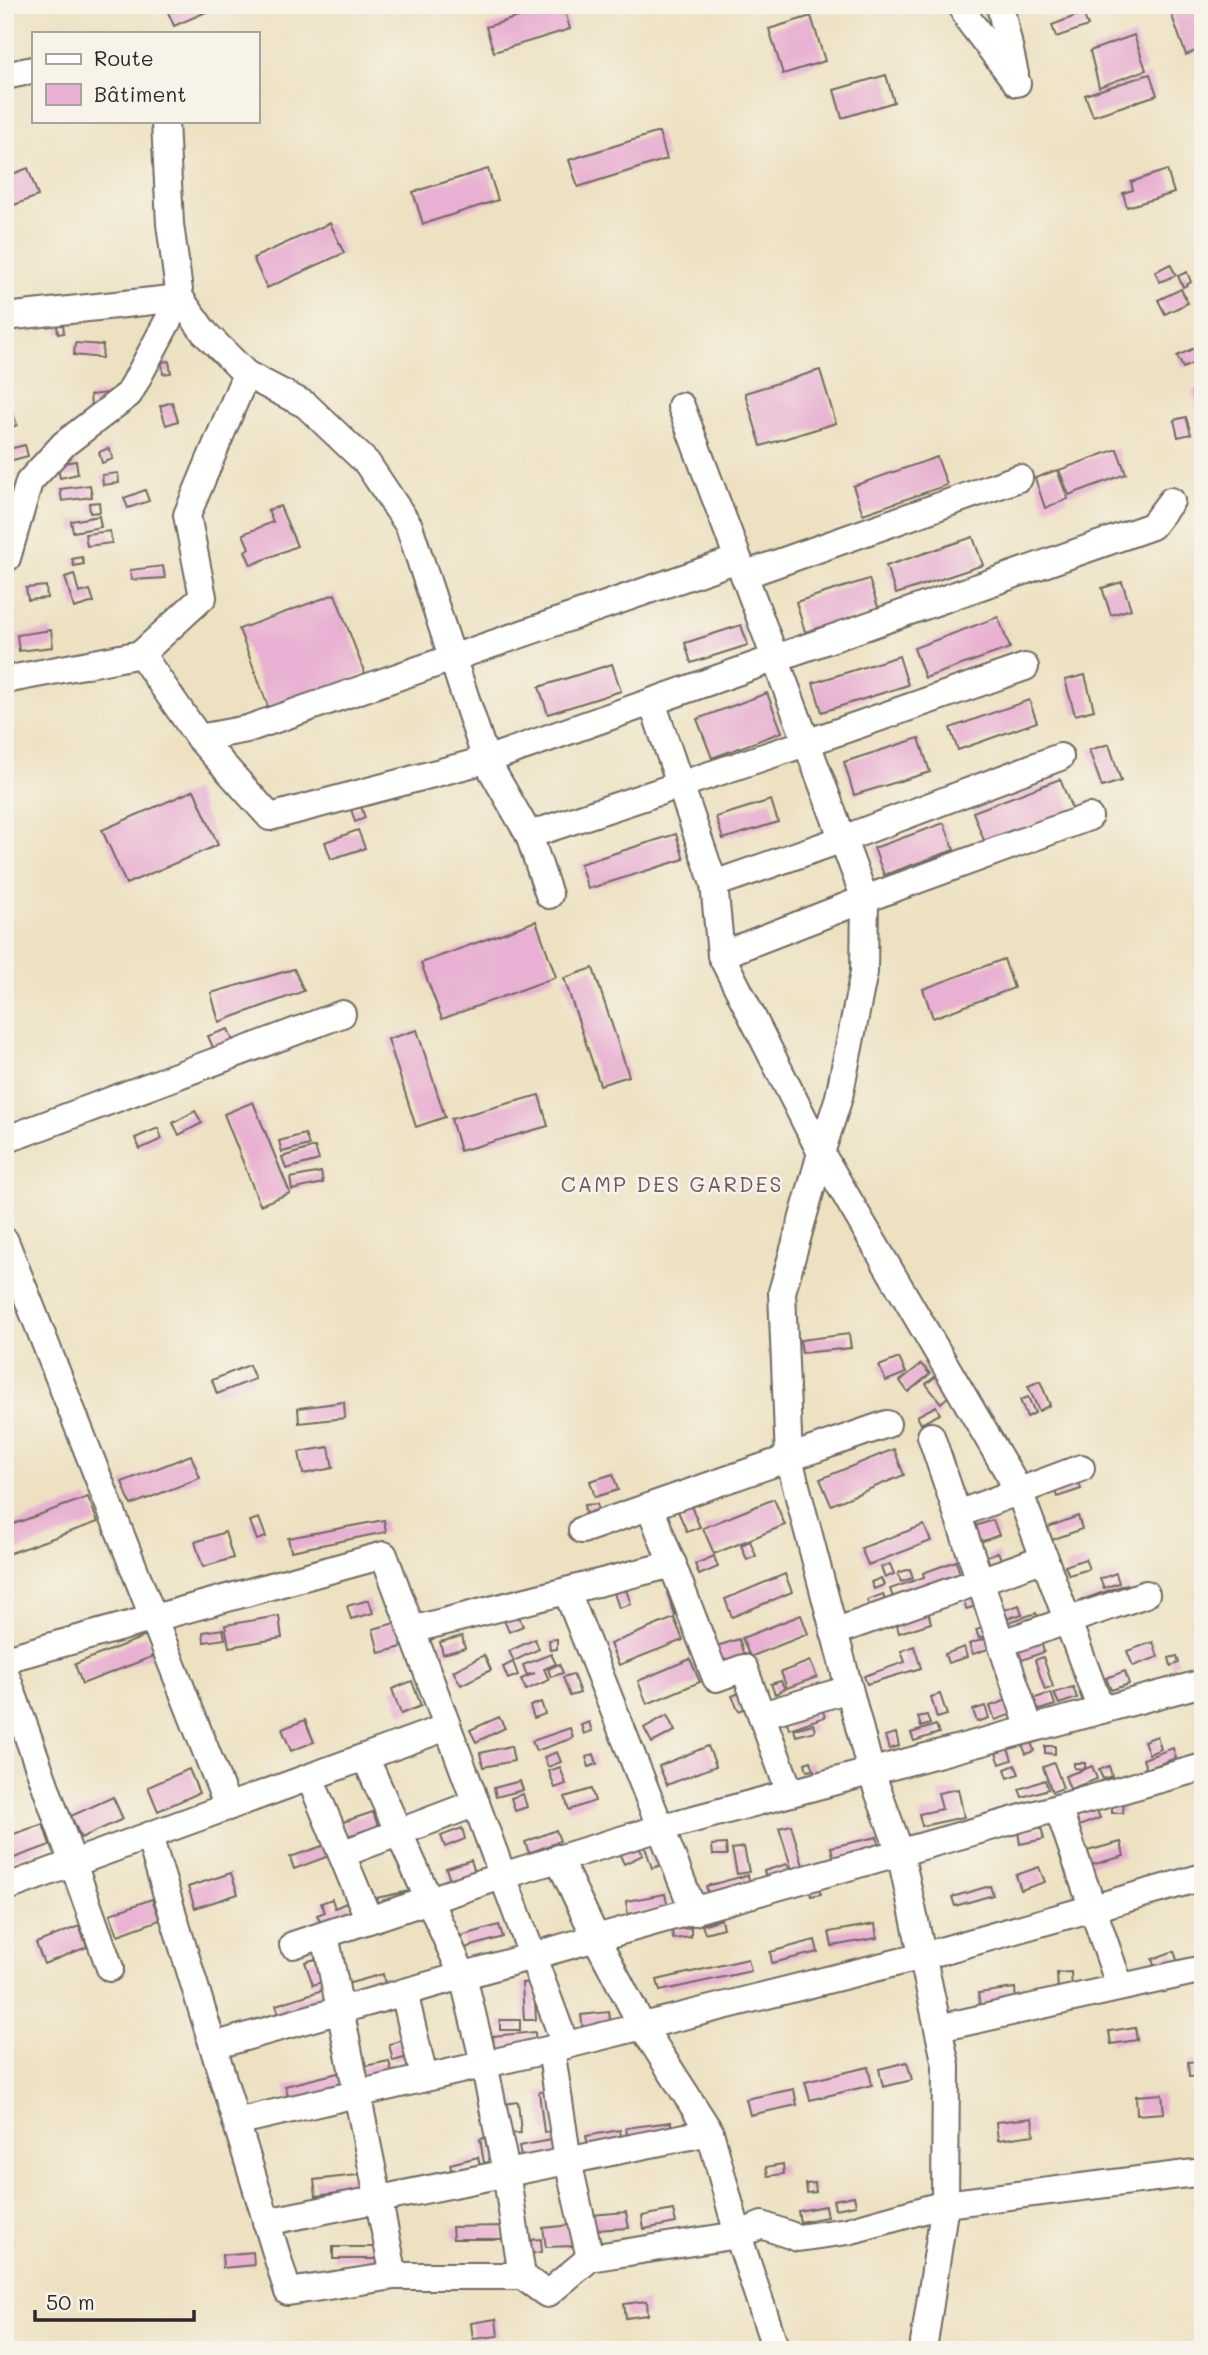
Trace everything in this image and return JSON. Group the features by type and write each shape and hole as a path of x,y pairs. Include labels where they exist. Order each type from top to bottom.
{"street":[{"path":"961,5 970,22 1017,83 1000,5"},
{"path":"5,76 32,70"},
{"path":"165,122 170,224 180,298 204,332 246,374 306,405 367,463 409,526 486,760 529,835 549,895"},
{"path":"5,317 180,298"},
{"path":"5,557 8,558 29,482 64,444 129,394 180,298"},
{"path":"5,680 141,654 203,597 187,515 246,374"},
{"path":"681,406 864,899 863,972 839,1097 782,1292 789,1459 872,1772 900,1853 946,2065 945,2204 923,2350"},
{"path":"199,737 247,729 454,657 1019,478"},
{"path":"141,654 199,737 270,817 486,760 652,702 1152,526 1171,501"},
{"path":"529,835 1025,667"},
{"path":"652,702 714,884 721,955 821,1153 1019,1491 1101,1710"},
{"path":"714,884 843,839 1060,757"},
{"path":"721,955 864,899 1089,817"},
{"path":"5,1140 342,1014"},
{"path":"5,1241 228,1807"},
{"path":"582,1530 887,1424"},
{"path":"931,1436 1030,1729"},
{"path":"958,1514 1081,1468"},
{"path":"650,1507 716,1678 744,1668 790,1793"},
{"path":"5,1659 384,1555 476,1802 530,1956 558,2046 568,2161 590,2259"},
{"path":"834,1632 1045,1558"},
{"path":"411,1630 673,1564"},
{"path":"567,1592 694,1912"},
{"path":"1002,1643 1146,1594"},
{"path":"5,1672 110,1968"},
{"path":"293,1945 558,1858 660,1828 1203,1683"},
{"path":"762,1715 849,1689"},
{"path":"5,1888 447,1727"},
{"path":"365,1757 463,1976 506,2172 522,2276"},
{"path":"213,2046 1203,1767"},
{"path":"310,1778 369,1920"},
{"path":"342,1854 476,1802"},
{"path":"1058,1808 1120,1987"},
{"path":"149,1836 288,2291 394,2276 522,2276 547,2294 590,2259 738,2235 762,2225 799,2238 848,2231 945,2204 1203,2172"},
{"path":"558,1858 642,2026 710,2132 738,2235 776,2350"},
{"path":"236,2122 923,1956 1203,1877"},
{"path":"325,1935 394,2276"},
{"path":"939,2028 1203,1969"},
{"path":"404,1992 425,2077"},
{"path":"266,2222 710,2132"}],"building":[{"path":"165,5 222,5 174,26"},
{"path":"563,5 570,29 494,52 486,27"},
{"path":"1083,5 1096,5 1098,10 1086,14"},
{"path":"1168,5 1181,5 1185,15 1197,11 1195,5 1203,5 1203,48 1186,55"},
{"path":"1083,13 1088,26 1056,37 1052,25"},
{"path":"811,16 825,61 783,74 769,29"},
{"path":"1134,35 1146,70 1099,87 1090,51"},
{"path":"1150,74 1157,95 1093,116 1085,95"},
{"path":"886,75 894,102 842,118 834,90"},
{"path":"659,132 667,159 578,187 569,160"},
{"path":"28,168 38,196 9,207 5,199 5,177"},
{"path":"488,169 498,200 423,224 413,192"},
{"path":"1167,170 1174,193 1127,207 1123,193 1133,190 1131,182"},
{"path":"330,223 344,253 267,288 253,258"},
{"path":"1170,264 1176,275 1160,282 1155,272"},
{"path":"1187,272 1191,282 1183,287 1178,276"},
{"path":"1181,289 1188,303 1165,314 1158,300"},
{"path":"63,324 64,333 58,334 57,325"},
{"path":"75,343 103,345 102,358 74,355"},
{"path":"1201,345 1203,359 1183,368 1177,356"},
{"path":"169,361 171,373 163,374 162,362"},
{"path":"820,370 836,423 761,446 745,393"},
{"path":"1203,388 1203,401 1196,403 1192,391"},
{"path":"108,393 109,403 91,405 90,395"},
{"path":"172,402 178,421 166,425 160,406"},
{"path":"13,414 17,425 5,430 5,417"},
{"path":"1186,417 1191,434 1178,437 1174,420"},
{"path":"25,445 28,456 5,462 5,450"},
{"path":"109,448 113,459 102,463 99,452"},
{"path":"1117,449 1126,474 1069,495 1059,470"},
{"path":"937,457 947,485 863,514 853,486"},
{"path":"76,461 78,474 60,478 57,464"},
{"path":"1057,470 1068,499 1045,508 1035,478"},
{"path":"118,473 119,483 103,485 102,475"},
{"path":"90,485 92,497 62,501 60,489"},
{"path":"145,490 149,501 128,508 124,498"},
{"path":"99,502 100,512 90,513 89,503"},
{"path":"280,506 297,546 251,565 245,551 249,548 243,534 273,522 268,510"},
{"path":"99,516 101,527 73,532 71,521"},
{"path":"110,531 112,543 87,546 85,534"},
{"path":"973,537 983,565 896,594 886,566"},
{"path":"82,557 84,564 74,566 72,559"},
{"path":"163,566 165,578 132,580 130,570"},
{"path":"74,574 79,593 90,590 94,602 74,608 65,577"},
{"path":"869,579 879,610 805,632 796,602"},
{"path":"1122,582 1131,609 1111,615 1102,588"},
{"path":"46,586 47,598 28,600 26,588"},
{"path":"335,594 365,674 269,709 239,629"},
{"path":"998,617 1010,648 925,678 914,648"},
{"path":"741,625 748,645 691,663 685,643"},
{"path":"51,630 53,647 19,651 17,635"},
{"path":"899,656 908,685 822,712 813,683"},
{"path":"612,664 621,691 548,714 539,687"},
{"path":"1085,675 1094,710 1075,715 1065,680"},
{"path":"767,693 782,732 712,758 697,719"},
{"path":"1029,700 1037,722 958,750 950,728"},
{"path":"919,738 930,772 854,795 844,762"},
{"path":"1109,744 1121,781 1102,787 1089,750"},
{"path":"1060,779 1072,809 985,843 973,812"},
{"path":"194,790 218,845 126,884 102,830"},
{"path":"771,800 778,822 723,839 716,817"},
{"path":"361,806 365,818 355,822 351,809"},
{"path":"944,823 954,850 884,875 874,848"},
{"path":"358,830 365,848 331,859 325,842"},
{"path":"676,834 684,859 588,889 580,864"},
{"path":"536,921 556,977 442,1019 421,963"},
{"path":"1004,959 1014,988 933,1018 923,989"},
{"path":"593,968 629,1076 600,1085 564,978"},
{"path":"294,969 304,991 219,1022 211,993"},
{"path":"228,1029 237,1050 217,1057 208,1036"},
{"path":"417,1030 445,1117 416,1127 388,1039"},
{"path":"539,1095 548,1126 460,1151 451,1119"},
{"path":"253,1102 290,1193 260,1205 224,1114"},
{"path":"195,1111 202,1123 179,1135 173,1123"},
{"path":"158,1128 162,1139 140,1149 135,1138"},
{"path":"305,1134 309,1145 282,1152 279,1141"},
{"path":"315,1147 319,1160 286,1169 282,1157"},
{"path":"321,1172 323,1183 292,1190 290,1178"},
{"path":"849,1334 851,1348 802,1353 800,1340"},
{"path":"899,1358 906,1373 886,1381 879,1366"},
{"path":"921,1364 930,1374 908,1392 900,1381"},
{"path":"249,1365 255,1379 217,1394 212,1380"},
{"path":"936,1376 951,1394 941,1403 926,1384"},
{"path":"1040,1381 1050,1405 1039,1411 1028,1386"},
{"path":"1028,1397 1035,1413 1027,1417 1020,1400"},
{"path":"344,1402 345,1418 299,1423 298,1408"},
{"path":"936,1406 940,1414 921,1424 917,1416"},
{"path":"329,1447 333,1468 303,1474 299,1452"},
{"path":"894,1449 904,1475 831,1505 820,1479"},
{"path":"191,1455 200,1478 131,1505 122,1482"},
{"path":"613,1474 618,1490 595,1497 590,1481"},
{"path":"1078,1480 1081,1489 1057,1497 1054,1488"},
{"path":"88,1497 98,1522 5,1555 5,1527"},
{"path":"774,1499 785,1525 714,1554 703,1528"},
{"path":"597,1504 598,1517 586,1519 584,1505"},
{"path":"690,1504 700,1527 687,1532 677,1509"},
{"path":"1078,1516 1082,1529 1052,1540 1048,1527"},
{"path":"259,1518 266,1537 257,1540 250,1521"},
{"path":"384,1520 386,1532 291,1551 288,1538"},
{"path":"993,1520 999,1535 975,1544 969,1528"},
{"path":"924,1525 931,1541 868,1565 861,1548"},
{"path":"225,1532 233,1558 203,1567 195,1542"},
{"path":"750,1541 756,1556 747,1560 741,1545"},
{"path":"998,1552 1002,1561 990,1565 987,1556"},
{"path":"714,1556 718,1567 699,1575 695,1564"},
{"path":"1085,1559 1089,1569 1069,1575 1065,1566"},
{"path":"956,1561 960,1574 894,1600 890,1589 924,1577 923,1573"},
{"path":"890,1564 894,1574 885,1578 881,1567"},
{"path":"910,1569 913,1578 901,1582 898,1573"},
{"path":"1116,1573 1119,1583 1104,1588 1100,1579"},
{"path":"785,1574 792,1592 732,1617 725,1599"},
{"path":"881,1578 884,1585 874,1589 871,1582"},
{"path":"1127,1584 1131,1592 1084,1608 1081,1600"},
{"path":"678,1588 687,1611 675,1616 667,1592"},
{"path":"626,1590 631,1604 619,1608 614,1593"},
{"path":"883,1594 886,1603 870,1609 867,1600"},
{"path":"977,1596 980,1605 966,1609 964,1601"},
{"path":"369,1600 373,1613 351,1619 347,1606"},
{"path":"1019,1605 1022,1614 1002,1620 999,1612"},
{"path":"928,1611 931,1623 899,1633 896,1622"},
{"path":"1036,1613 1039,1621 1006,1632 1003,1624"},
{"path":"518,1615 523,1626 509,1632 504,1620"},
{"path":"801,1615 808,1634 750,1657 742,1638"},
{"path":"279,1616 282,1638 229,1647 225,1625"},
{"path":"674,1618 683,1640 619,1665 610,1644"},
{"path":"395,1623 402,1647 379,1653 373,1629"},
{"path":"985,1627 987,1636 979,1638 976,1630"},
{"path":"223,1629 225,1639 204,1642 203,1632"},
{"path":"146,1636 154,1656 82,1684 75,1664"},
{"path":"462,1636 465,1648 443,1654 440,1642"},
{"path":"991,1637 994,1647 973,1654 969,1644"},
{"path":"535,1639 539,1649 514,1661 509,1651"},
{"path":"557,1639 557,1649 550,1650 549,1640"},
{"path":"739,1639 744,1656 722,1663 717,1646"},
{"path":"1041,1642 1044,1652 1022,1660 1018,1650"},
{"path":"1153,1642 1158,1657 1133,1666 1127,1651"},
{"path":"914,1646 921,1668 867,1684 864,1676 905,1662 901,1651"},
{"path":"964,1647 967,1657 948,1663 945,1654"},
{"path":"551,1654 556,1664 544,1669 549,1680 526,1690 521,1679 535,1673 527,1675 523,1665"},
{"path":"484,1655 491,1670 461,1685 453,1671"},
{"path":"1177,1656 1179,1663 1171,1666 1169,1658"},
{"path":"1043,1657 1053,1687 1045,1690 1035,1660"},
{"path":"690,1659 700,1682 647,1704 638,1681"},
{"path":"810,1661 817,1677 787,1688 781,1672"},
{"path":"513,1662 518,1675 508,1679 503,1667"},
{"path":"559,1664 563,1673 551,1677 548,1669"},
{"path":"1125,1671 1129,1684 1111,1690 1106,1678"},
{"path":"573,1674 580,1693 570,1696 563,1677"},
{"path":"412,1681 421,1706 401,1714 392,1689"},
{"path":"781,1681 785,1689 775,1694 771,1684"},
{"path":"1073,1687 1077,1698 1059,1704 1054,1693"},
{"path":"744,1691 751,1706 739,1711 732,1696"},
{"path":"1051,1693 1055,1705 1036,1711 1032,1699"},
{"path":"940,1694 947,1715 937,1718 931,1697"},
{"path":"1013,1698 1018,1712 995,1720 990,1706"},
{"path":"541,1702 545,1714 534,1718 530,1706"},
{"path":"820,1704 825,1717 789,1729 785,1715"},
{"path":"985,1706 989,1718 977,1722 973,1710"},
{"path":"667,1715 675,1731 652,1743 644,1728"},
{"path":"927,1715 930,1724 921,1727 918,1717"},
{"path":"499,1717 505,1728 476,1742 470,1730"},
{"path":"305,1720 314,1742 291,1751 282,1729"},
{"path":"589,1722 592,1731 584,1734 581,1725"},
{"path":"813,1724 815,1731 796,1736 794,1729"},
{"path":"936,1725 939,1733 914,1741 911,1733"},
{"path":"570,1728 573,1738 536,1751 532,1741"},
{"path":"896,1733 899,1746 889,1749 885,1736"},
{"path":"1157,1736 1161,1749 1149,1754 1144,1741"},
{"path":"1030,1739 1034,1751 1026,1754 1021,1742"},
{"path":"511,1746 514,1761 483,1767 480,1753"},
{"path":"708,1746 716,1766 667,1785 659,1766"},
{"path":"1045,1746 1055,1746 1055,1754 1045,1753"},
{"path":"1173,1748 1176,1758 1146,1769 1143,1759"},
{"path":"1008,1749 1012,1760 1000,1764 996,1753"},
{"path":"557,1752 561,1762 548,1767 544,1757"},
{"path":"594,1754 597,1764 589,1767 586,1757"},
{"path":"811,1761 814,1770 807,1771 805,1763"},
{"path":"1054,1763 1063,1788 1052,1792 1043,1767"},
{"path":"1074,1763 1085,1763 1085,1769 1074,1768"},
{"path":"1015,1765 1019,1774 1008,1778 1005,1769"},
{"path":"1092,1766 1097,1779 1070,1789 1065,1776"},
{"path":"1109,1766 1112,1776 1103,1779 1099,1770"},
{"path":"560,1767 566,1784 555,1788 549,1771"},
{"path":"189,1769 199,1793 158,1811 148,1787"},
{"path":"1045,1780 1048,1789 1022,1797 1019,1789"},
{"path":"520,1781 523,1790 496,1797 494,1788"},
{"path":"591,1789 595,1801 569,1810 565,1797"},
{"path":"958,1789 964,1817 922,1826 919,1814 942,1809 938,1793"},
{"path":"523,1794 527,1807 515,1811 511,1798"},
{"path":"113,1797 123,1819 81,1838 71,1816"},
{"path":"1112,1799 1124,1799 1123,1813 1112,1813"},
{"path":"1096,1808 1100,1818 1079,1826 1075,1816"},
{"path":"373,1812 378,1826 348,1836 343,1822"},
{"path":"43,1824 50,1845 6,1861 5,1837"},
{"path":"791,1825 804,1869 793,1873 779,1828"},
{"path":"1041,1827 1044,1839 1020,1844 1018,1832"},
{"path":"462,1828 465,1839 445,1847 441,1836"},
{"path":"556,1830 560,1841 529,1853 525,1842"},
{"path":"877,1837 880,1850 834,1860 831,1847"},
{"path":"658,1842 665,1864 652,1868 645,1847"},
{"path":"1121,1842 1124,1856 1091,1865 1087,1851"},
{"path":"637,1844 643,1855 624,1864 619,1853"},
{"path":"726,1844 727,1855 713,1855 712,1845"},
{"path":"325,1845 329,1856 294,1869 290,1857"},
{"path":"744,1847 749,1872 737,1874 732,1849"},
{"path":"471,1860 476,1876 451,1884 446,1868"},
{"path":"787,1864 791,1874 767,1882 764,1871"},
{"path":"1039,1867 1045,1882 1021,1890 1016,1875"},
{"path":"231,1873 238,1894 195,1908 188,1887"},
{"path":"748,1875 751,1888 709,1896 706,1886"},
{"path":"818,1886 821,1894 811,1896 809,1888"},
{"path":"990,1886 993,1895 955,1906 952,1897"},
{"path":"410,1891 411,1899 378,1906 376,1898"},
{"path":"665,1894 668,1907 628,1914 626,1901"},
{"path":"152,1899 160,1920 118,1935 110,1914"},
{"path":"332,1899 335,1908 348,1902 353,1914 322,1926 317,1915 325,1912 321,1903"},
{"path":"721,1919 723,1928 705,1933 702,1925"},
{"path":"875,1924 877,1938 832,1946 829,1932"},
{"path":"499,1925 503,1937 465,1948 461,1936"},
{"path":"79,1926 87,1947 44,1964 36,1943"},
{"path":"691,1928 691,1937 673,1939 672,1930"},
{"path":"815,1940 818,1952 772,1963 770,1952"},
{"path":"1174,1951 1178,1963 1156,1971 1152,1959"},
{"path":"5,1955 13,1973 5,1976"},
{"path":"319,1958 327,1980 313,1985 305,1962"},
{"path":"748,1959 751,1971 660,1991 657,1980"},
{"path":"1071,1972 1072,1990 1058,1991 1057,1973"},
{"path":"383,1974 386,1989 346,1999 343,1985"},
{"path":"534,1982 536,2020 524,2020 522,1983"},
{"path":"1015,1988 1016,2000 980,2005 978,1993"},
{"path":"326,1989 331,2003 281,2020 276,2005"},
{"path":"609,2012 611,2026 583,2030 581,2015"},
{"path":"500,2020 520,2020 520,2030 500,2030"},
{"path":"1135,2027 1137,2040 1111,2044 1109,2031"},
{"path":"535,2032 536,2044 494,2048 493,2036"},
{"path":"404,2040 408,2057 393,2061 389,2044"},
{"path":"389,2061 392,2073 363,2080 360,2067"},
{"path":"1203,2061 1203,2076 1189,2077 1188,2062"},
{"path":"907,2062 912,2080 883,2087 879,2069"},
{"path":"868,2067 872,2085 810,2100 805,2082"},
{"path":"346,2071 351,2088 290,2103 285,2086"},
{"path":"794,2089 797,2105 750,2115 746,2099"},
{"path":"553,2090 558,2131 544,2132 539,2092"},
{"path":"1162,2094 1164,2113 1137,2115 1136,2096"},
{"path":"518,2102 521,2133 506,2134 503,2104"},
{"path":"1032,2118 1034,2135 998,2140 996,2122"},
{"path":"671,2122 671,2134 628,2141 626,2128"},
{"path":"620,2130 622,2144 589,2149 586,2136"},
{"path":"491,2137 494,2161 484,2163 480,2139"},
{"path":"557,2139 560,2155 522,2162 519,2146"},
{"path":"478,2157 480,2166 452,2173 450,2164"},
{"path":"783,2164 784,2174 768,2176 766,2167"},
{"path":"366,2174 368,2189 316,2196 314,2180"},
{"path":"815,2183 816,2192 807,2193 806,2184"},
{"path":"854,2196 856,2205 835,2209 833,2200"},
{"path":"825,2206 827,2217 800,2222 798,2211"},
{"path":"673,2210 676,2223 644,2229 642,2216"},
{"path":"626,2212 629,2228 593,2230 592,2215"},
{"path":"571,2225 573,2246 546,2247 543,2228"},
{"path":"503,2226 503,2239 453,2239 452,2227"},
{"path":"541,2239 542,2252 521,2255 519,2241"},
{"path":"333,2247 384,2247 384,2259 333,2259"},
{"path":"253,2252 254,2265 223,2268 222,2255"},
{"path":"647,2301 648,2315 626,2318 624,2304"},
{"path":"496,2319 498,2336 473,2339 471,2323"}],"district":[{"name":"CAMP DES GARDES","path":"672,1183"}]}
